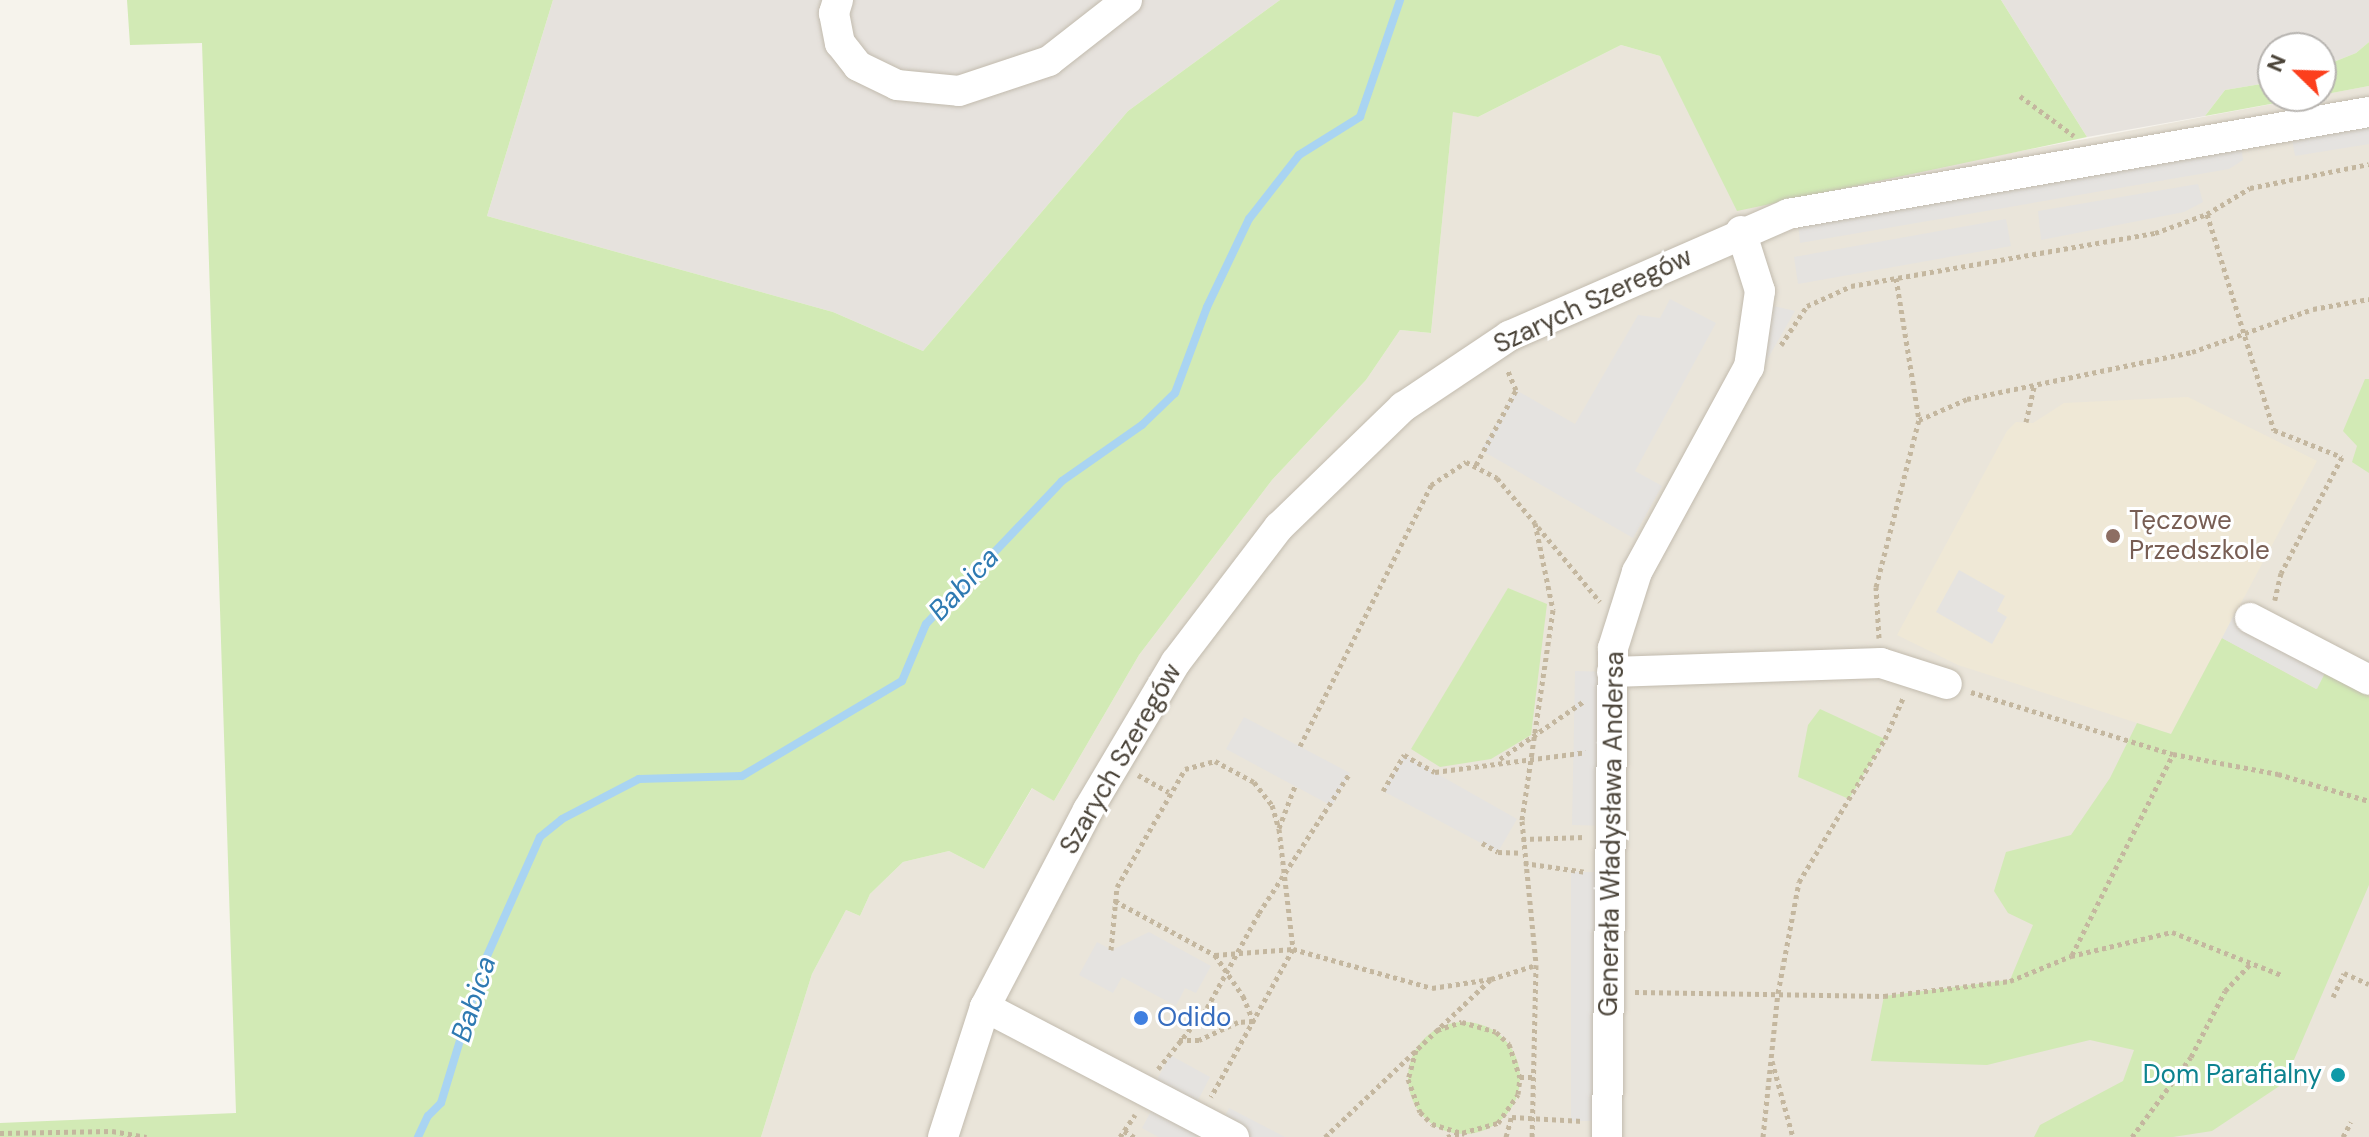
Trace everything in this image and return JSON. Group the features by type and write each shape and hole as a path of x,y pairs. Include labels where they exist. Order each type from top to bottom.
{"street":[{"path":"838,0 834,13 840,43 858,66 897,85 959,91 1049,61 1127,0"},
{"name":"Szarych Szeregów","path":"943,1137 985,1007 1082,822 1176,662 1308,495 1403,407 1509,336 1741,231 1840,204 2369,112"},
{"name":"Generała Władysława Andersa","path":"1608,1129 1612,678 1618,621 1637,572 1749,367 1760,291 1741,231"},
{"path":"2264,616 2369,680"},
{"path":"1612,678 1881,663 1947,684"},
{"path":"985,1007 1234,1137"}],"path":[{"path":"2020,96 2111,158"},
{"path":"1774,357 1796,319 1815,299 1851,286 2155,233 2207,214 2250,188 2369,164"},
{"path":"2207,214 2241,333 2274,430 2342,457 2281,573 2275,596 2264,616"},
{"path":"1881,663 1876,587 1919,420 1896,278"},
{"path":"1919,420 1967,399 2192,352 2313,309 2369,299"},
{"path":"1494,371 1517,358"},
{"path":"1476,465 1516,390 1506,364"},
{"path":"2026,422 2034,387"},
{"path":"1300,746 1431,485 1455,464 1476,465 1512,490 1535,523 1618,621"},
{"path":"1532,1137 1536,965 1522,839 1553,610 1535,523"},
{"path":"1763,1137 1778,993 1799,882 1885,739 1915,672"},
{"path":"1496,761 1612,678"},
{"path":"1947,684 2173,754 2278,774 2369,801"},
{"path":"1383,791 1404,755 1435,772 1532,756 1611,750"},
{"path":"2071,956 2173,754"},
{"path":"1111,950 1117,887 1169,792 1193,764 1225,764 1265,793 1279,829 1293,949 1199,1119"},
{"path":"1145,1091 1178,1040 1207,1008 1350,773"},
{"path":"1137,775 1169,792"},
{"path":"1279,829 1295,786"},
{"path":"1522,839 1610,837"},
{"path":"1482,843 1498,852 1522,853"},
{"path":"1524,863 1610,872"},
{"path":"1115,901 1215,955 1229,971 1253,1021"},
{"path":"1626,992 1884,996 2010,981 2071,956 2172,932 2282,975"},
{"path":"1215,955 1293,949 1432,988 1491,979 1536,965"},
{"path":"2132,1137 2191,1057 2225,991 2251,963"},
{"path":"2333,997 2344,973 2369,984"},
{"path":"1327,1137 1430,1034 1491,979"},
{"path":"1178,1040 1199,1040 1238,1022 1253,1021"},
{"path":"1430,1034 1454,1024 1480,1024 1509,1044 1520,1077 1506,1137"},
{"path":"1418,1046 1410,1062 1411,1097 1432,1124 1465,1134"},
{"path":"1770,1057 1793,1137"},
{"path":"1520,1077 1534,1077"},
{"path":"1447,1137 1498,1123 1518,1094"},
{"path":"1512,1117 1608,1129"},
{"path":"2343,1137 2351,1122"},
{"path":"0,1133 112,1131 146,1137"},
{"path":"1124,1131 1134,1137"}],"shaded area":[{"path":"553,0 1280,0 1128,111 923,351 833,312 487,216"},
{"path":"2001,0 2369,0 2369,42 2356,53 2337,61 2337,32 2257,32 2257,85 2225,90 2205,116 2087,137"},
{"path":"1621,45 1660,56 1738,210 1876,178 2257,107 2257,112 2337,112 2337,92 2369,86 2369,1137 761,1137 812,974 846,910 860,916 870,894 903,862 949,851 984,869 1033,787 1054,801 1139,655 1272,480 1366,380 1400,330 1431,333 1453,111 1478,117"},
{"path":"2369,112 2369,144 2295,156 2292,140"},
{"path":"2240,135 2243,160 2229,169 1800,243 1797,212"},
{"path":"2198,184 2203,202 2184,212 2041,240 2038,211"},
{"path":"2006,219 2011,246 1798,284 1794,257"},
{"path":"1670,299 1716,323 1635,471 1662,486 1633,538 1481,450 1516,390 1575,424 1638,315 1660,318"},
{"path":"1760,303 1795,311 1760,372"},
{"name":"Tęczowe Przedszkole","path":"2188,397 2317,461 2171,734 1958,665 1897,635 2007,431 2016,422 2033,423 2064,403"},
{"path":"1959,570 2005,596 1997,611 2007,617 1992,644 1936,612"},
{"path":"2236,611 2331,661 2317,689 2222,638"},
{"path":"1575,671 1612,672 1610,826 1572,825"},
{"path":"1244,717 1350,773 1332,806 1226,749"},
{"path":"1404,755 1517,819 1498,852 1383,791"},
{"path":"1571,872 1610,872 1608,1121 1571,1121"},
{"path":"1149,932 1211,966 1196,993 1185,988 1176,1006 1122,977 1113,993 1079,975 1097,942 1112,950"},
{"path":"1170,1055 1210,1077 1191,1114 1218,1129 1229,1108 1285,1137 1158,1137 1142,1128 1158,1098 1150,1093"}],"green space":[{"path":"127,0 553,0 487,216 833,312 923,351 1128,111 1280,0 2001,0 2087,137 1737,211 1660,56 1621,45 1478,117 1453,112 1431,333 1400,330 1366,380 1272,480 1139,655 1054,801 1032,788 984,869 949,851 903,862 870,894 860,916 846,910 812,974 761,1137 0,1137 0,1123 236,1113 202,43 130,45"},
{"path":"2369,42 2369,86 2337,92 2337,61 2356,53"},
{"path":"2257,85 2257,106 2205,116 2225,90"},
{"path":"2365,379 2369,379 2369,473 2352,462 2357,446 2343,431"},
{"path":"1508,588 1547,604 1531,735 1491,759 1440,767 1411,749"},
{"path":"2222,638 2316,689 2331,661 2369,680 2369,885 2284,1083 2212,1131 2173,1137 2034,1137 2040,1125 2123,1081 2134,1050 2090,1040 1987,1065 1871,1061 1884,996 2010,980 2033,925 2008,913 1994,891 2006,852 2071,835 2110,778 2137,723 2171,734"},
{"path":"1820,709 1885,739 1849,799 1798,777 1808,725"},
{"path":"1464,1022 1485,1027 1503,1039 1515,1057 1520,1078 1515,1099 1503,1117 1485,1129 1464,1134 1443,1129 1425,1117 1413,1099 1408,1078 1413,1057 1425,1039 1443,1027"}],"waterway":[{"name":"Babica","path":"418,1137 428,1116 441,1103 483,965 540,837 562,819 639,779 742,776 902,681 926,624 1062,481 1142,425 1175,393 1207,307 1249,219 1299,155 1360,117 1400,0"}],"place":[{"name":"Tęczowe Przedszkole","path":"2113,536"},
{"name":"Odido","path":"1141,1018"},
{"name":"Dom Parafialny","path":"2338,1075"}]}
